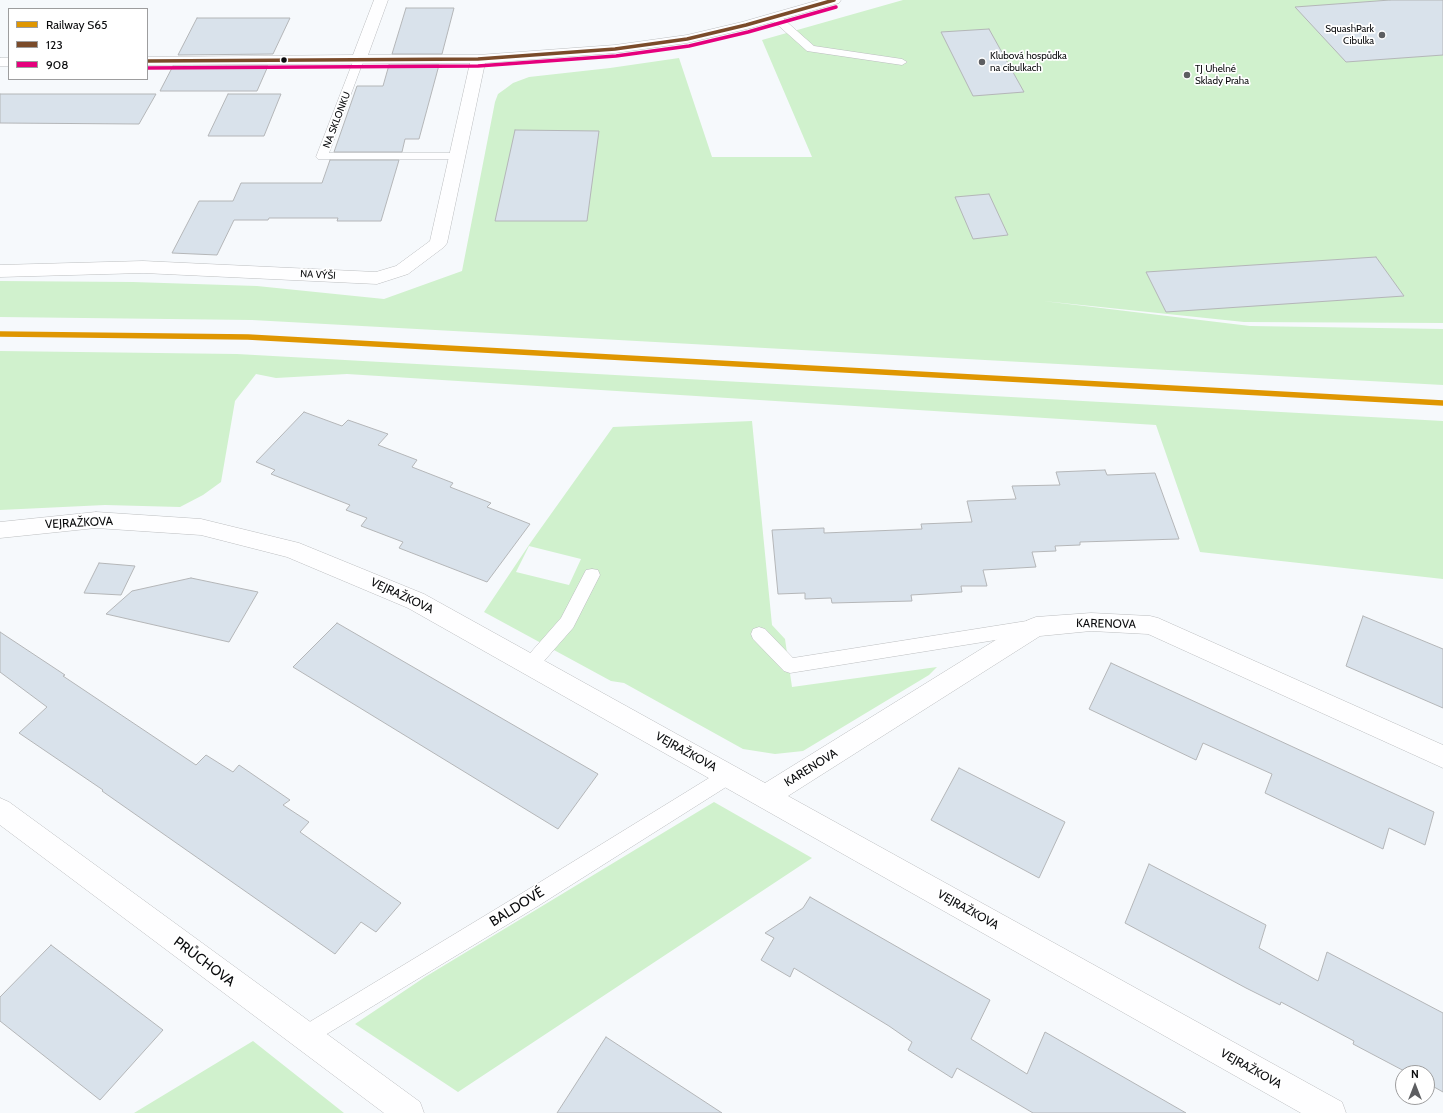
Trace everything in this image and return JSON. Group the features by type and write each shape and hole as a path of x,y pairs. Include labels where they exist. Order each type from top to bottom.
{"street":[{"name":"NA SKLONKU","path":"360,59 381,0"},
{"path":"148,61 478,59 615,49 687,39 775,17 834,0"},
{"name":"NA VÝŠI","path":"0,271 143,267 376,278 402,270 438,242 458,157 478,59"},
{"name":"VEJRAŽKOVA","path":"0,530 96,520 201,527 291,549 416,601 1331,1113"},
{"name":"KARENOVA","path":"765,797 1036,627 1091,622 1150,625 1443,757"},
{"name":"PRŮCHOVA","path":"0,810 409,1113"}],"lane":[{"path":"775,17 811,49 902,62"},
{"name":"NA SKLONKU","path":"360,59 322,157 458,157"},
{"path":"531,664 567,623 592,575"},
{"path":"759,634 790,666 1036,627"},
{"name":"BALDOVÉ","path":"305,1036 480,930 728,776"}],"green space":[{"path":"903,0 1443,0 1443,323 1244,322 1043,301 1250,326 1443,329 1443,385 252,320 0,317 0,281 133,282 257,286 384,299 462,271 495,102 498,94 513,83 529,77 610,68 679,58 712,157 812,157 762,40"},
{"path":"0,351 237,354 1443,421 1443,579 1200,552 1156,425 347,374 276,378 256,374 235,401 221,482 203,495 180,507 105,505 0,510"},
{"path":"752,421 772,625 785,639 792,687 937,667 929,675 803,751 775,754 743,749 624,683 611,681 484,612 531,542 613,427","holes":["529,546 581,559 569,585 516,572"]},
{"path":"714,802 812,858 458,1092 355,1024 425,977"},
{"path":"253,1041 344,1113 134,1113"}],"building":[{"name":"SquashPark Cibulka","path":"1390,0 1443,0 1443,55 1346,62 1295,7"},
{"path":"406,8 454,8 442,54 392,54"},
{"path":"197,18 290,18 273,54 178,55"},
{"name":"Klubová hospůdka na cibulkach","path":"989,29 1024,92 973,96 941,32"},
{"path":"389,65 439,65 419,139 405,139 402,152 334,152 357,86 383,86"},
{"path":"173,66 268,66 257,91 160,91"},
{"path":"0,94 156,94 139,124 0,123"},
{"path":"228,94 281,94 264,136 208,136"},
{"path":"515,130 599,131 587,221 495,221"},
{"path":"330,160 399,160 381,221 337,221 338,218 269,218 268,220 234,220 217,255 172,253 199,201 233,201 241,183 322,183"},
{"path":"989,194 1008,235 973,239 955,197"},
{"path":"1376,257 1404,296 1166,312 1146,272"},
{"path":"304,412 342,426 348,420 388,434 378,445 417,460 412,467 453,483 450,487 491,503 487,507 530,524 487,582 399,548 403,542 361,526 367,518 346,510 350,505 271,474 275,470 256,462"},
{"path":"1105,470 1107,475 1155,473 1179,539 1080,542 1080,545 1055,546 1056,551 1032,552 1036,567 983,570 987,586 961,586 962,592 911,595 912,601 832,603 831,598 805,599 805,593 778,594 772,530 824,528 824,533 922,529 921,524 972,522 967,501 1016,499 1012,486 1060,485 1056,472"},
{"path":"99,563 135,566 121,595 84,593"},
{"path":"191,578 258,592 229,642 106,614 132,591"},
{"path":"1363,616 1443,649 1443,708 1346,666"},
{"path":"337,623 598,774 558,829 293,667"},
{"path":"0,632 196,765 206,755 233,772 239,765 290,800 283,805 309,822 300,832 401,903 376,932 361,922 335,954 102,791 103,790 19,733 47,707 0,672"},
{"path":"1111,663 1434,812 1425,845 1389,828 1383,849 1265,793 1272,774 1203,743 1196,760 1089,709"},
{"path":"959,768 1065,822 1039,878 931,820"},
{"path":"1149,864 1266,925 1259,948 1318,981 1327,952 1443,1013 1443,1092 1435,1088 1435,1065 1395,1066 1353,1044 1354,1041 1281,1002 1280,1005 1246,988 1125,923"},
{"path":"810,897 990,1000 971,1039 1027,1074 1045,1032 1186,1113 1033,1113 957,1068 952,1078 908,1050 912,1042 889,1026 794,968 790,977 761,960 774,938 765,933 803,908"},
{"path":"51,945 163,1030 100,1100 0,1021 0,997"},
{"path":"606,1037 722,1113 557,1113"}],"rail line":[{"name":"S65","path":"0,334 248,337 1443,403"}],"transit line":[{"name":"123","path":"148,61 478,59 615,49 687,39 746,25 834,0"},
{"name":"908","path":"148,68 478,66 616,56 689,46 748,32 836,7"}],"place":[{"name":"SquashPark Cibulka","path":"1382,35"},
{"name":"Klubová hospůdka na cibulkach","path":"982,62"},
{"name":"TJ Uhelné Sklady Praha","path":"1187,75"}]}
